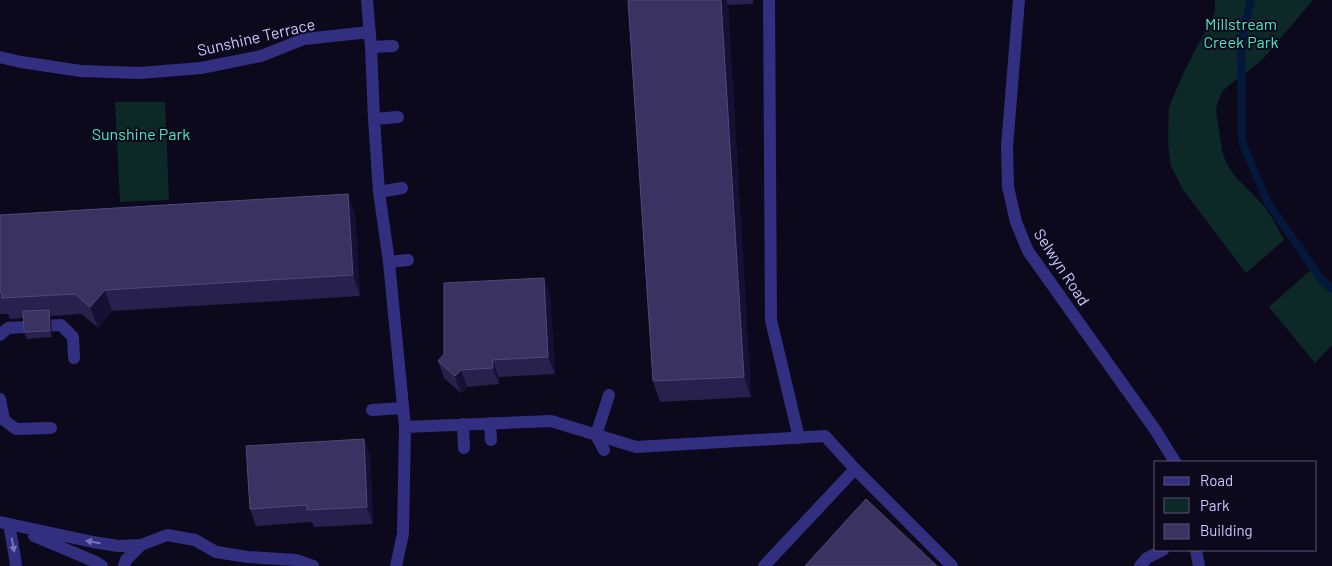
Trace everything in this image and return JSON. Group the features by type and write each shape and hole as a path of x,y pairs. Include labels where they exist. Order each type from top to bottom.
{"street":[{"path":"367,0 379,192 389,262 405,427 403,534 396,566"},
{"path":"769,0 772,320 799,438"},
{"name":"Selwyn Road","path":"1019,0 1007,147 1008,187 1016,222 1028,250 1175,461"},
{"name":"Sunshine Terrace","path":"0,57 80,71 140,73 201,68 261,56 304,39 370,32"},
{"path":"371,47 392,46"},
{"path":"374,119 398,117"},
{"path":"379,192 402,188"},
{"path":"389,262 408,260"},
{"path":"0,335 8,328 61,325 73,337 74,358"},
{"path":"604,450 596,435 609,395"},
{"path":"0,399 4,420 16,429 51,428"},
{"path":"372,410 404,408"},
{"path":"405,427 490,422 551,421 636,447 825,436 855,469 952,566"},
{"path":"490,422 491,440"},
{"path":"463,424 464,448"},
{"path":"724,442 725,455"},
{"path":"764,566 855,469"},
{"path":"5,523 118,546 141,545 167,536 195,540 216,552 248,557 296,560 313,566"},
{"path":"5,523 16,566"},
{"path":"5,523 102,566"},
{"path":"124,566 126,560 141,545"},
{"path":"1140,566 1147,558 1161,551"},
{"path":"1196,551 1199,566"},
{"path":"216,552 221,566"}],"green space":[{"name":"Millstream Creek Park","path":"1215,0 1313,0 1262,60 1222,92 1217,104 1216,111 1222,151 1226,162 1233,174 1263,205 1284,240 1246,273 1183,190 1171,166 1169,153 1169,107 1183,74 1215,12"},
{"name":"Sunshine Park","path":"115,102 165,102 169,200 120,202"},
{"path":"1313,268 1332,286 1332,345 1315,363 1269,307"}],"building":[{"path":"628,0 721,0 744,377 653,381"},
{"path":"348,194 353,275 105,290 90,307 75,294 2,298 2,293 0,293 0,215"},
{"path":"544,278 548,357 492,360 493,368 461,370 455,376 438,361 444,354 444,283"},
{"path":"49,310 50,331 24,332 23,311"},
{"path":"364,439 367,507 307,510 307,505 250,509 246,446"},
{"path":"866,499 937,566 805,566"}],"waterway":[{"path":"1251,0 1241,42 1242,142 1268,203 1321,279 1332,289"}]}
